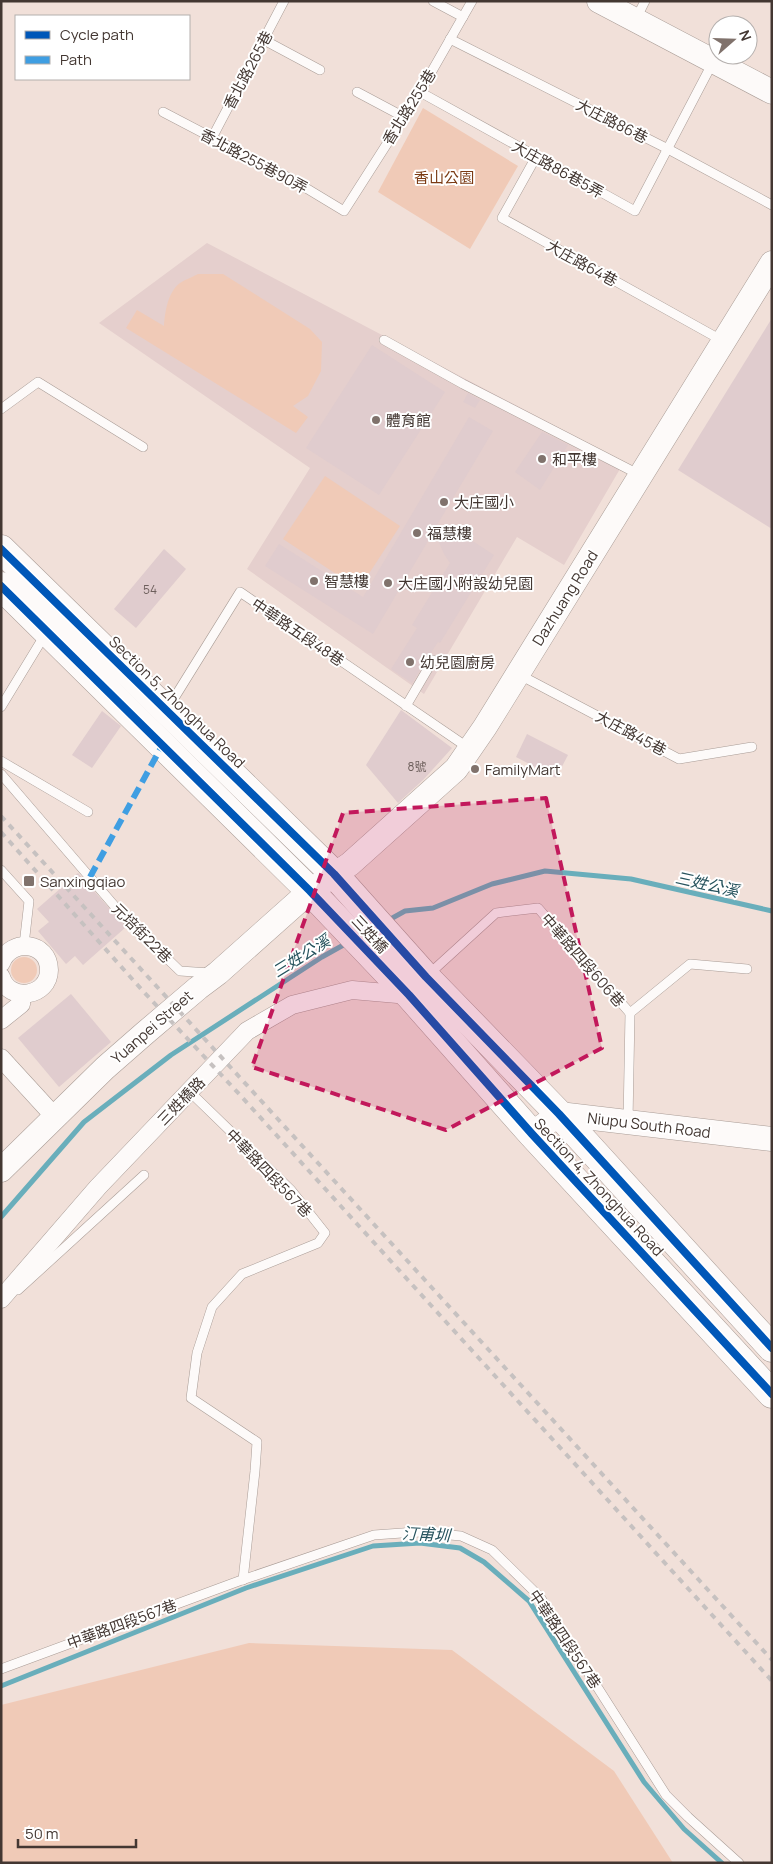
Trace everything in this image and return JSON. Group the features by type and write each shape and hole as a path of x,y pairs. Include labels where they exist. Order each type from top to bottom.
{"main road":[{"name":"Section 5, Zhonghua Road","path":"1,549 334,874"},
{"path":"1,586 310,891"},
{"name":"三姓橋","path":"334,874 417,986"},
{"name":"三姓橋","path":"310,891 417,986"},
{"name":"Section 4, Zhonghua Road","path":"417,986 559,1114 772,1348"},
{"name":"Section 4, Zhonghua Road","path":"417,986 532,1134 772,1394"}],"street":[{"path":"599,1 640,11 708,58"},
{"path":"720,65 772,92"},
{"name":"Dazhuang Road","path":"310,891 350,864 456,769 470,750 772,264"},
{"name":"Yuanpei Street","path":"1,1170 112,1062 198,988 218,974 310,891"},
{"path":"1,963 9,951 24,945 39,950 48,963 49,971 43,986 37,991 22,994 7,988 1,977"},
{"name":"三姓橋路","path":"3,1297 98,1187 247,1031 292,1005 352,990 417,986"},
{"path":"1,1020 21,1004 22,994"},
{"path":"1,1058 55,1117"},
{"path":"532,1134 559,1114"},
{"name":"Niupu South Road","path":"559,1114 772,1139"}],"lane":[{"name":"香北路265巷","path":"212,138 284,1"},
{"path":"433,1 463,17"},
{"name":"香北路255巷","path":"344,211 420,92 472,1"},
{"name":"大庄路86巷","path":"450,39 668,149 772,205"},
{"path":"264,40 320,70"},
{"path":"668,149 712,65"},
{"path":"357,92 404,117"},
{"name":"大庄路86巷5弄","path":"420,92 635,210 668,149"},
{"name":"香北路255巷90弄","path":"163,112 291,179 344,211"},
{"name":"大庄路64巷","path":"536,157 502,218 724,341"},
{"path":"384,340 463,384 641,476"},
{"path":"1,409 38,382 143,447"},
{"name":"中華路五段48巷","path":"167,711 240,592 470,750"},
{"path":"1,707 48,631"},
{"path":"406,706 433,660"},
{"name":"大庄路45巷","path":"518,674 679,759 752,746"},
{"path":"1,761 88,812"},
{"name":"元培街22巷","path":"1,774 124,917 180,971 218,974"},
{"path":"1,870 29,902 24,945"},
{"name":"中華路四段606巷","path":"417,986 496,913 538,908 630,1013 690,964 748,969"},
{"path":"628,1122 630,1013"},
{"name":"中華路四段567巷","path":"190,1092 291,1190 325,1233 318,1243 242,1274 212,1307 197,1353 191,1398 257,1442 243,1580"},
{"path":"3,1297 14,1293 36,1275 71,1240 144,1175"},
{"name":"中華路四段567巷","path":"1,1669 243,1580 374,1535 416,1532 461,1536 492,1550 540,1597 666,1795 740,1863"}],"highlighted area":[{"path":"546,798 602,1048 446,1130 252,1067 343,813"}],"shaded area":[{"name":"大庄國小","path":"207,243 624,462 564,565 517,537 424,694 247,569 310,468 99,323"}],"green space":[{"name":"香山公園","path":"423,108 518,166 470,249 378,192"},
{"path":"198,274 223,274 310,329 322,342 321,371 308,396 293,406 308,417 296,433 126,328 137,310 164,326 166,308 173,291 180,283"},
{"path":"325,476 400,526 359,589 283,539"},
{"path":"24,957 33,961 37,970 33,979 24,983 15,979 11,970 15,961"},
{"path":"249,1643 452,1650 614,1771 673,1863 1,1863 1,1705"}],"building":[{"path":"772,318 772,529 678,470"},
{"name":"體育館","path":"372,345 445,392 379,495 306,448"},
{"path":"468,393 480,400 475,408 463,402"},
{"path":"469,417 493,431 437,525 451,535 462,534 494,555 440,643 438,642 412,683 391,669 417,628 412,625 450,563 434,531 373,634 265,566 279,544 363,597"},
{"name":"和平樓","path":"542,432 568,445 540,490 515,472"},
{"path":"164,549 186,569 136,628 114,609"},
{"path":"401,710 452,748 424,779 398,803 366,765"},
{"path":"102,711 121,726 92,768 72,755"},
{"path":"527,734 568,755 556,778 516,757"},
{"path":"78,873 126,927 83,965 75,956 66,964 38,931 49,922 37,909"},
{"path":"71,994 111,1042 59,1087 18,1038"}],"waterway":[{"name":"三姓公溪","path":"387,921 405,911 433,908 492,884 545,871 631,879 772,911"},
{"name":"三姓公溪","path":"1,1217 84,1122 171,1055 322,957 347,943"},
{"name":"汀甫圳","path":"1,1686 246,1588 373,1546 420,1543 460,1548 484,1562 529,1601 644,1782 684,1829 722,1863"}],"railway":[{"path":"1,816 772,1660"},
{"path":"1,832 142,990 240,1095 772,1681"}],"marked path":[{"path":"90,877 163,744"}],"cycle path":[{"path":"1,549 334,874 426,977 559,1114 772,1348"},
{"path":"1,586 310,891 409,995 532,1134 772,1394"}],"place":[{"name":"體育館","path":"376,420"},
{"name":"和平樓","path":"542,459"},
{"name":"大庄國小","path":"444,502"},
{"name":"福慧樓","path":"417,533"},
{"name":"智慧樓","path":"314,581"},
{"name":"大庄國小附設幼兒園","path":"388,583"},
{"name":"幼兒園廚房","path":"410,662"},
{"name":"FamilyMart","path":"475,769"},
{"name":"Sanxingqiao","path":"29,881"}]}
